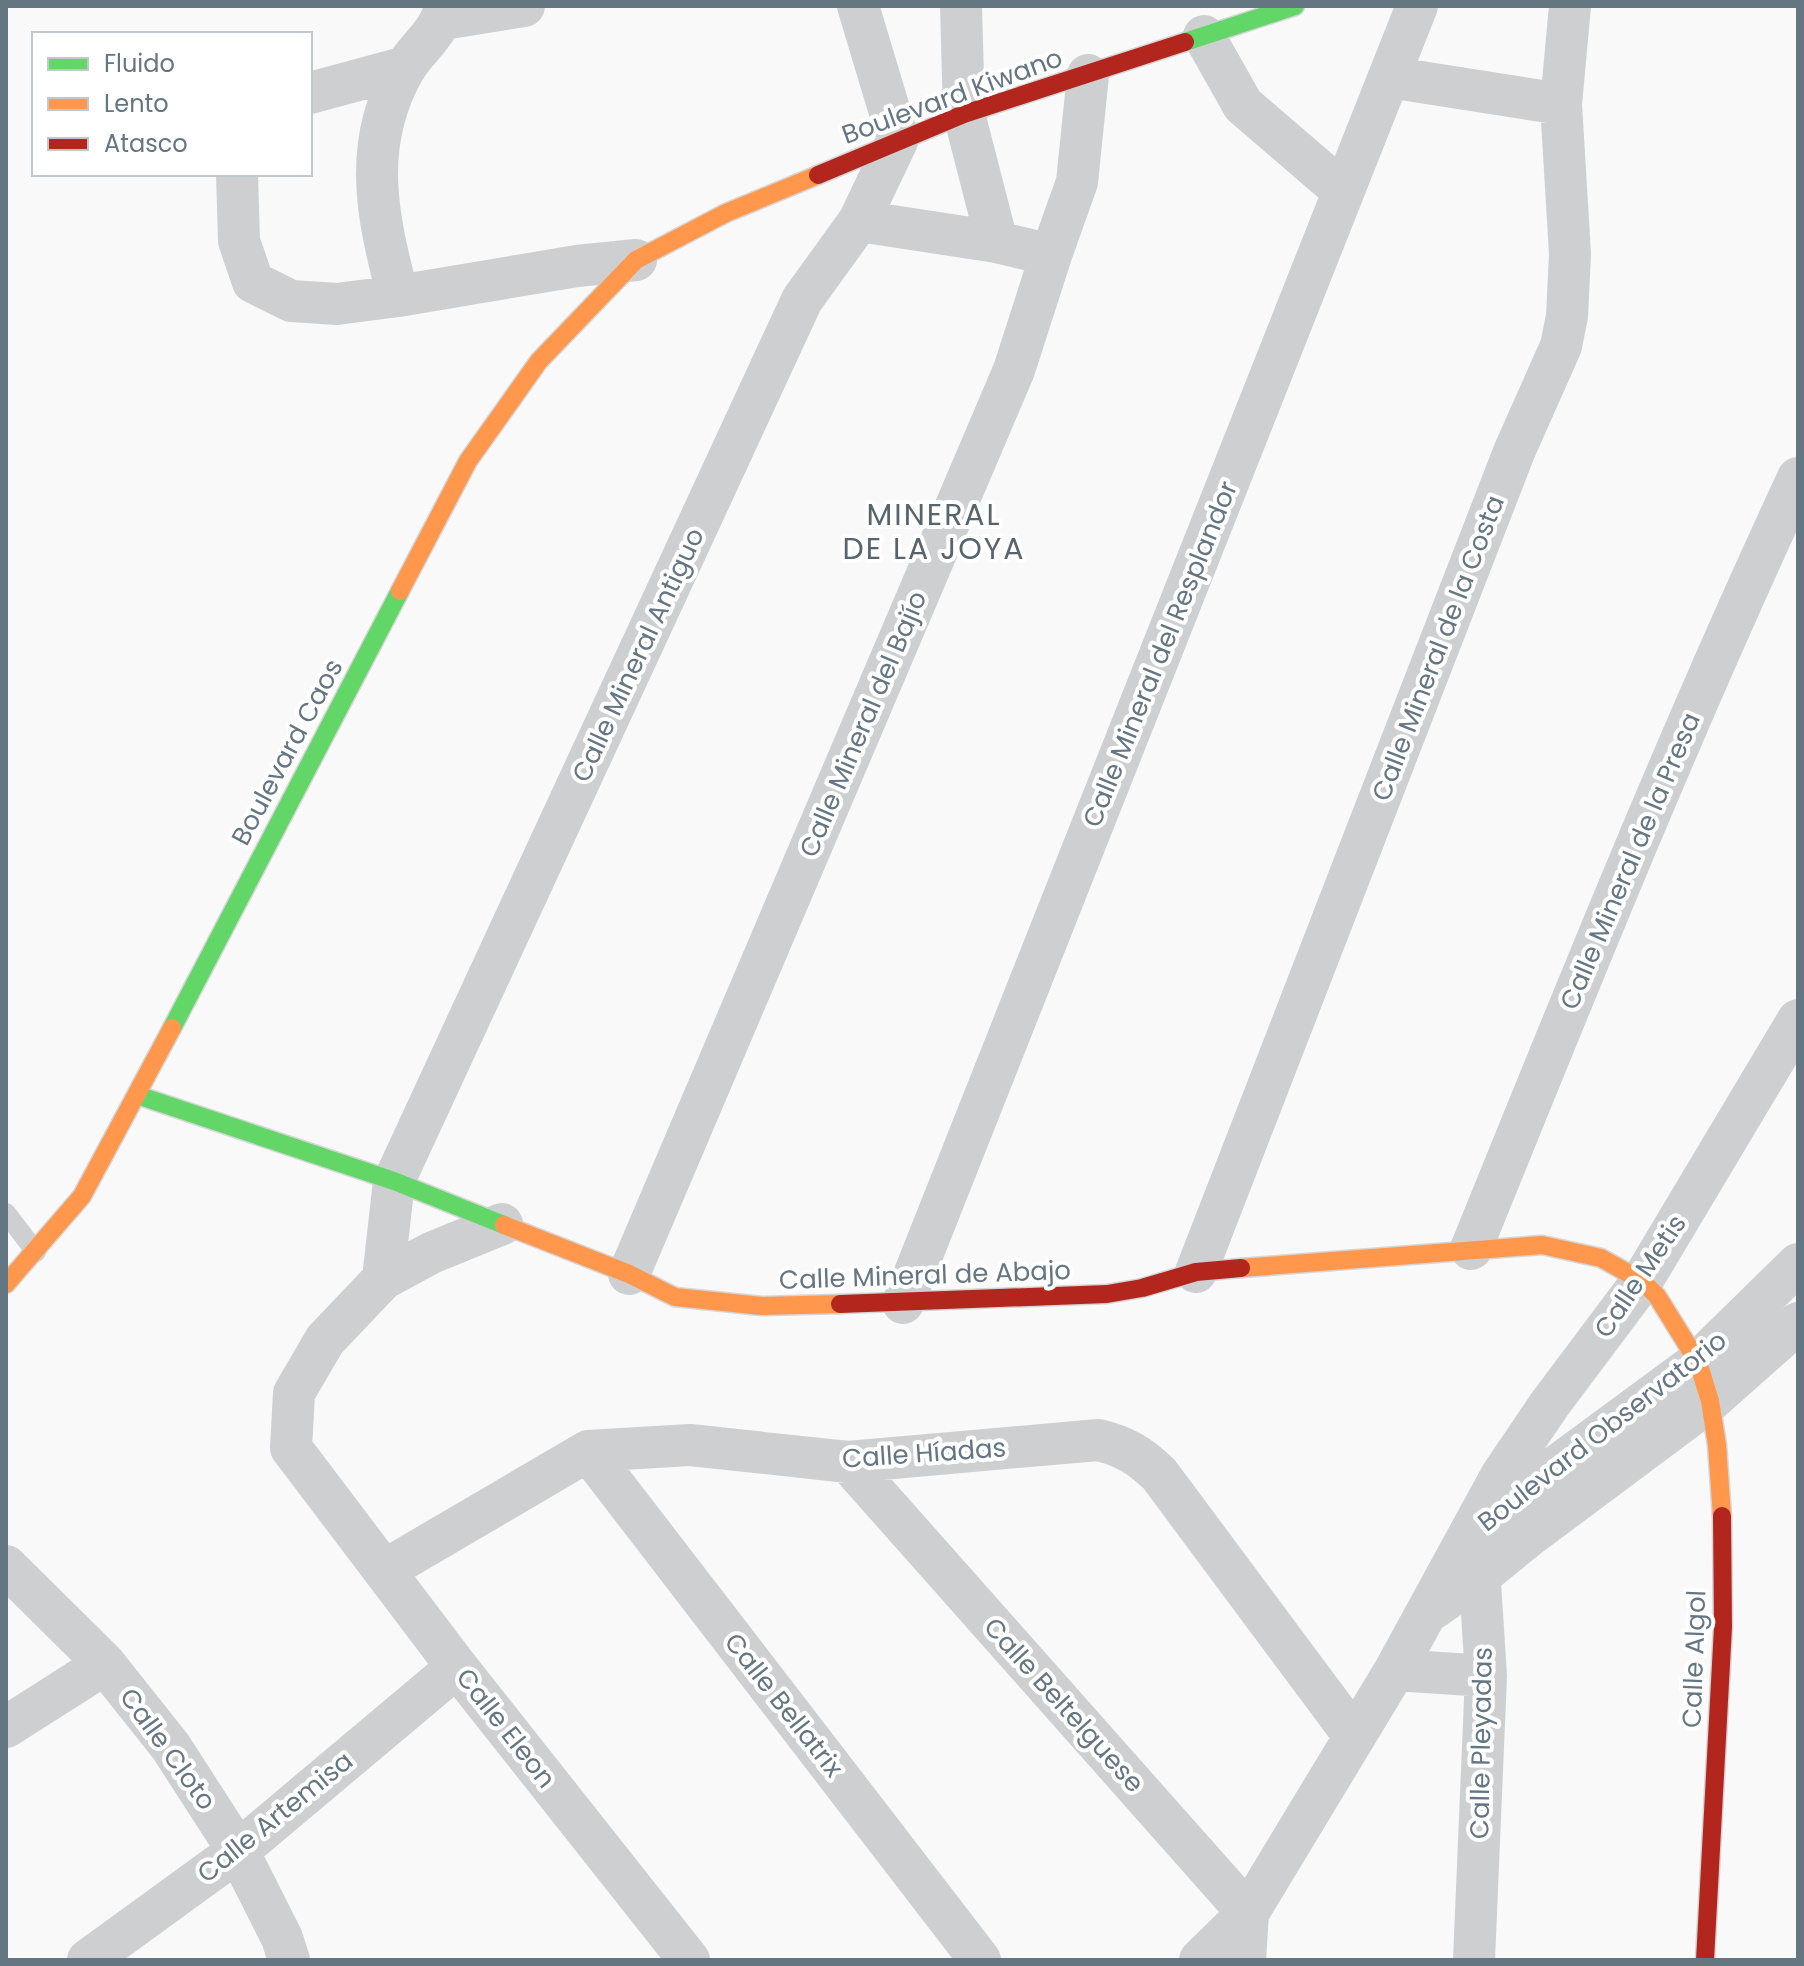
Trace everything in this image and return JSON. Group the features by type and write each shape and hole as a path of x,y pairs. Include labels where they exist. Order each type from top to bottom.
{"street":[{"path":"398,296 375,188 377,145 386,108 406,67 444,12 524,6"},
{"path":"858,6 898,139"},
{"path":"961,6 964,114 997,242"},
{"name":"Boulevard Kiwano","path":"636,260 726,213 898,139 964,114 1295,6"},
{"name":"Calle Mineral del Resplandor","path":"903,1303 1417,6"},
{"name":"Calle Mineral de la Costa","path":"1196,1272 1514,452 1561,346 1567,316 1570,254 1561,104 1570,6"},
{"path":"1204,36 1243,105 1343,191"},
{"path":"312,92 406,67"},
{"name":"Calle Mineral del Bajío","path":"629,1274 1014,370 1077,182 1088,75"},
{"path":"1389,77 1561,104"},
{"name":"Calle Mineral Antiguo","path":"383,1279 394,1181 802,300 859,221 898,139"},
{"path":"237,176 239,241 253,282 291,301 337,304 442,291 577,266 636,260"},
{"path":"859,221 997,242 1051,255"},
{"name":"Boulevard Caos","path":"6,1284 82,1196 468,461 539,361 636,260"},
{"name":"Calle Mineral de la Presa","path":"1471,1249 1716,654 1798,478"},
{"name":"Calle Metis","path":"1475,1526 1501,1476 1549,1405 1642,1281 1798,1020"},
{"name":"Calle Mineral de Abajo","path":"137,1095 394,1181 629,1274 675,1297 762,1306 1107,1294 1196,1272 1542,1245 1601,1258 1642,1281 1657,1296 1698,1362"},
{"name":"Calle Eleon","path":"502,1224 431,1253 383,1279 325,1340 294,1393 291,1448 457,1667 689,1960"},
{"name":"Boulevard Observatorio","path":"1200,1960 1248,1913 1395,1670 1475,1526 1698,1362 1798,1264"},
{"name":"Boulevard Observatorio","path":"1426,1613 1481,1575 1710,1401 1798,1323"},
{"name":"Calle Algol","path":"1698,1362 1710,1401 1717,1445 1723,1530 1723,1613 1705,1960"},
{"name":"Calle Híadas","path":"385,1570 588,1451 690,1445 848,1462 1098,1440 1120,1445 1138,1454 1159,1474 1354,1736"},
{"name":"Calle Bellatrix","path":"588,1451 980,1960"},
{"name":"Calle Beltelguese","path":"848,1462 1248,1913"},
{"name":"Calle Pleyadas","path":"1474,1960 1486,1676 1481,1575 1475,1526"},
{"name":"Calle Cloto","path":"6,1566 105,1664 171,1747 238,1851 282,1938 289,1960"},
{"path":"6,1727 105,1664"},
{"name":"Calle Artemisa","path":"88,1960 238,1851 457,1667"},
{"path":"1395,1670 1486,1676"},
{"path":"1245,1960 1248,1913"}],"lane":[{"path":"6,1213 36,1252"}],"traffic: fast":[{"path":"1185,42 1295,6"},
{"path":"172,1028 400,591"},
{"path":"137,1095 394,1181 504,1225"}],"traffic: slow":[{"path":"400,591 468,461 539,361 636,260 726,213 818,175"},
{"path":"6,1284 82,1196 172,1028"},
{"path":"504,1225 629,1274 675,1297 762,1306 840,1304"},
{"path":"1241,1268 1542,1245 1601,1258 1642,1281 1657,1296 1698,1362 1710,1401 1717,1445 1722,1516"}],"traffic: jam":[{"path":"818,175 964,114 1185,42"},
{"path":"840,1304 1107,1294 1142,1288 1196,1272 1241,1268"},
{"path":"1705,1960 1723,1627 1722,1516"}],"district":[{"name":"MINERAL DE LA JOYA","path":"934,531"}]}
